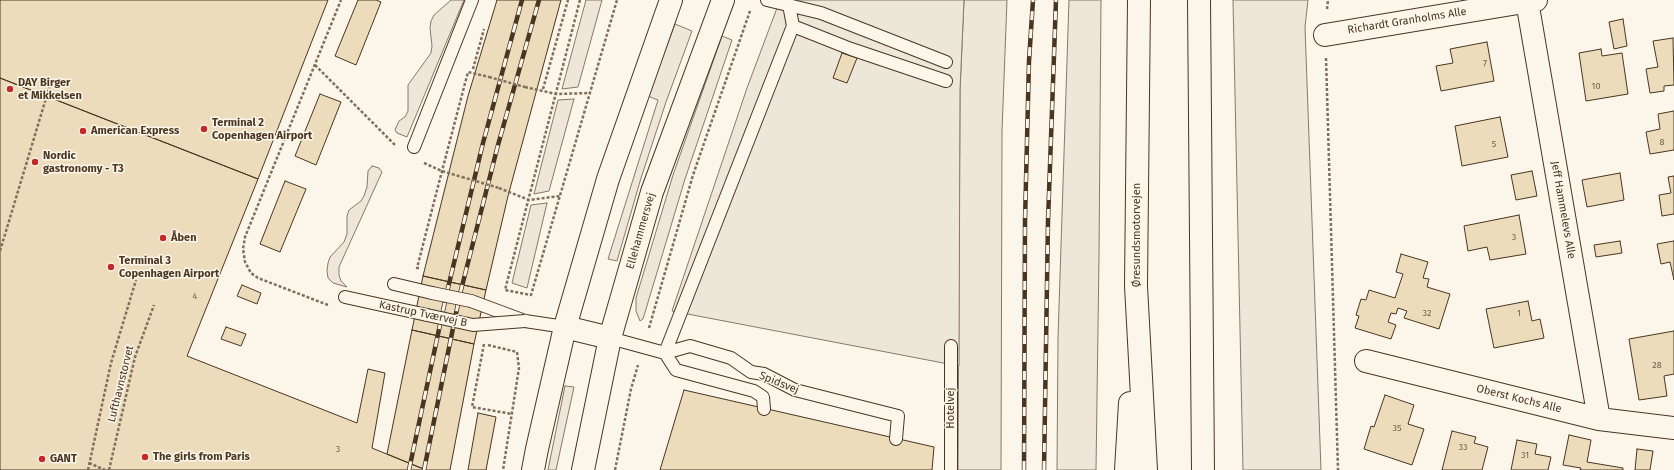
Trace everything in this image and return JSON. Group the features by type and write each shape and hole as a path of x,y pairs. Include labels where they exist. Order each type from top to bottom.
{"main road":[{"path":"533,470 566,327 608,179 671,0"},
{"name":"Ellehammersvej","path":"583,470 610,338 652,192 723,0"},
{"name":"Øresundsmotorvejen","path":"1139,0 1136,286 1146,470"},
{"path":"1199,0 1203,470"},
{"name":"Richardt Granholms Alle","path":"1325,35 1532,1"},
{"name":"Jeff Hammelevs Alle","path":"1532,1 1599,418"},
{"path":"1126,470 1136,286"},
{"path":"566,327 610,338"},
{"name":"Oberst Kochs Alle","path":"1366,361 1599,418 1674,428"}],"lane":[{"path":"414,147 472,0"},
{"path":"767,0 821,13 946,62"},
{"path":"610,338 665,353 793,26 789,5"},
{"path":"793,26 851,49 946,82"},
{"name":"Kastrup Tværvej B","path":"394,284 480,303 525,321"},
{"name":"Kastrup Tværvej B","path":"345,297 473,325 525,321 566,327"},
{"name":"Spidsvej","path":"764,409 763,397 754,390 676,370 665,353 690,346 731,358 751,372 764,374 794,390 898,416 896,439"},
{"name":"Hotelvej","path":"951,346 951,470"}],"path":[{"path":"245,262 243,249 245,237 341,0"},
{"path":"543,89 568,0"},
{"path":"580,0 505,290 531,295 617,0"},
{"path":"1328,0 1325,35 1338,470"},
{"path":"615,470 631,389 693,175 752,7"},
{"path":"473,69 486,23"},
{"path":"315,65 397,147"},
{"path":"424,269 418,268 468,72 556,94 590,93"},
{"path":"0,251 50,85"},
{"path":"422,162 442,171 499,188 528,200 560,196"},
{"path":"88,470 111,363 136,280"},
{"name":"Lufthavnstorvet","path":"109,470 135,357 154,304"},
{"path":"477,343 517,352 519,368 503,470"},
{"path":"484,344 472,407 512,414"},
{"path":"89,463 105,470"}],"shaded area":[{"path":"451,0 464,0 407,137 397,133 395,130 399,121 405,117 408,111 408,85 431,53 432,46 430,28 434,15"},
{"path":"586,0 602,0 578,87 562,89"},
{"path":"780,0 964,0 960,90 959,366 672,311 747,88"},
{"path":"964,0 1007,0 1002,131 1001,470 958,470 960,90"},
{"path":"1069,0 1101,0 1096,470 1057,470 1058,338"},
{"path":"1233,0 1308,0 1305,27 1321,470 1243,470"},
{"path":"675,24 692,31 666,102 641,178 617,261 608,259 658,100 650,97 649,94"},
{"path":"722,36 732,40 685,179 643,319 640,321 636,311 636,298 673,175"},
{"path":"574,99 549,191 534,194 558,100"},
{"path":"372,166 379,168 382,172 339,267 341,281 347,287 333,283 328,278 328,263 330,257 344,242 347,234 347,216 349,210 361,201 364,196 367,187 368,171"},
{"path":"547,203 527,288 512,283 531,205"},
{"path":"565,386 574,387 556,470 548,470"}],"building":[{"name":"Terminal 2 Copenhagen Airport","path":"0,0 328,0 258,179 0,78"},
{"path":"358,0 376,0 381,2 356,65 335,56"},
{"path":"497,0 561,0 508,196 486,290 423,276 468,96"},
{"path":"1623,19 1627,46 1614,49 1609,22"},
{"path":"1673,38 1674,85 1664,86 1664,91 1650,93 1646,69 1658,67 1653,41"},
{"path":"1487,42 1494,81 1441,91 1436,66 1453,63 1450,49"},
{"path":"1601,49 1602,56 1622,53 1628,94 1586,101 1579,53"},
{"path":"842,53 857,58 847,83 833,78"},
{"name":"Terminal 3 Copenhagen Airport","path":"0,78 258,179 187,356 357,423 368,369 385,373 372,448 426,470 0,470"},
{"path":"320,94 341,102 316,165 295,156"},
{"path":"1674,111 1674,150 1650,154 1646,132 1660,129 1658,114"},
{"path":"1500,117 1508,157 1462,166 1455,126"},
{"path":"1532,171 1537,196 1516,200 1511,175"},
{"path":"1620,173 1624,200 1587,207 1582,180"},
{"path":"1674,176 1674,214 1662,216 1659,195 1671,193 1668,177"},
{"path":"285,181 306,189 280,252 260,244"},
{"path":"1519,215 1526,254 1490,260 1487,247 1468,251 1464,226"},
{"path":"1620,241 1622,253 1596,257 1594,245"},
{"path":"1674,241 1674,280 1670,262 1661,264 1657,244"},
{"path":"1401,254 1428,262 1423,278 1429,279 1427,287 1450,294 1439,329 1404,318 1407,311 1398,308 1396,314 1391,313 1388,322 1396,325 1391,339 1355,328 1359,316 1356,315 1361,299 1366,300 1369,290 1395,298 1403,274 1396,272"},
{"path":"423,276 486,290 474,344 412,330"},
{"path":"242,285 261,293 257,304 237,296"},
{"path":"1528,301 1532,321 1540,319 1544,338 1494,348 1486,309"},
{"path":"226,327 246,334 241,346 221,339"},
{"path":"412,330 474,344 450,470 426,470 387,454"},
{"path":"1674,331 1674,374 1664,376 1667,396 1639,400 1629,339"},
{"path":"684,390 934,447 932,470 660,470"},
{"path":"1385,395 1414,405 1408,424 1424,429 1412,465 1364,449 1371,426 1374,427"},
{"path":"478,413 496,417 486,470 468,470"},
{"path":"1452,431 1476,437 1474,443 1488,447 1482,470 1442,470"},
{"path":"1569,435 1591,440 1587,462 1623,468 1623,470 1580,470 1581,468 1563,465"},
{"path":"1517,440 1537,444 1535,454 1551,457 1548,470 1511,470"},
{"path":"1637,449 1653,451 1650,470 1635,470"}],"railway":[{"path":"409,470 447,292 483,143 522,0"},
{"path":"424,470 460,294 498,145 539,0"},
{"path":"1024,470 1025,221 1029,61 1033,0"},
{"path":"1044,470 1048,221 1056,0"}],"place":[{"name":"DAY Birger et Mikkelsen","path":"10,89"},
{"name":"Terminal 2 Copenhagen Airport","path":"204,129"},
{"name":"American Express","path":"83,131"},
{"name":"Nordic gastronomy - T3","path":"35,162"},
{"name":"Åben","path":"163,238"},
{"name":"Terminal 3 Copenhagen Airport","path":"111,267"},
{"name":"The girls from Paris","path":"145,457"},
{"name":"GANT","path":"42,459"}]}
